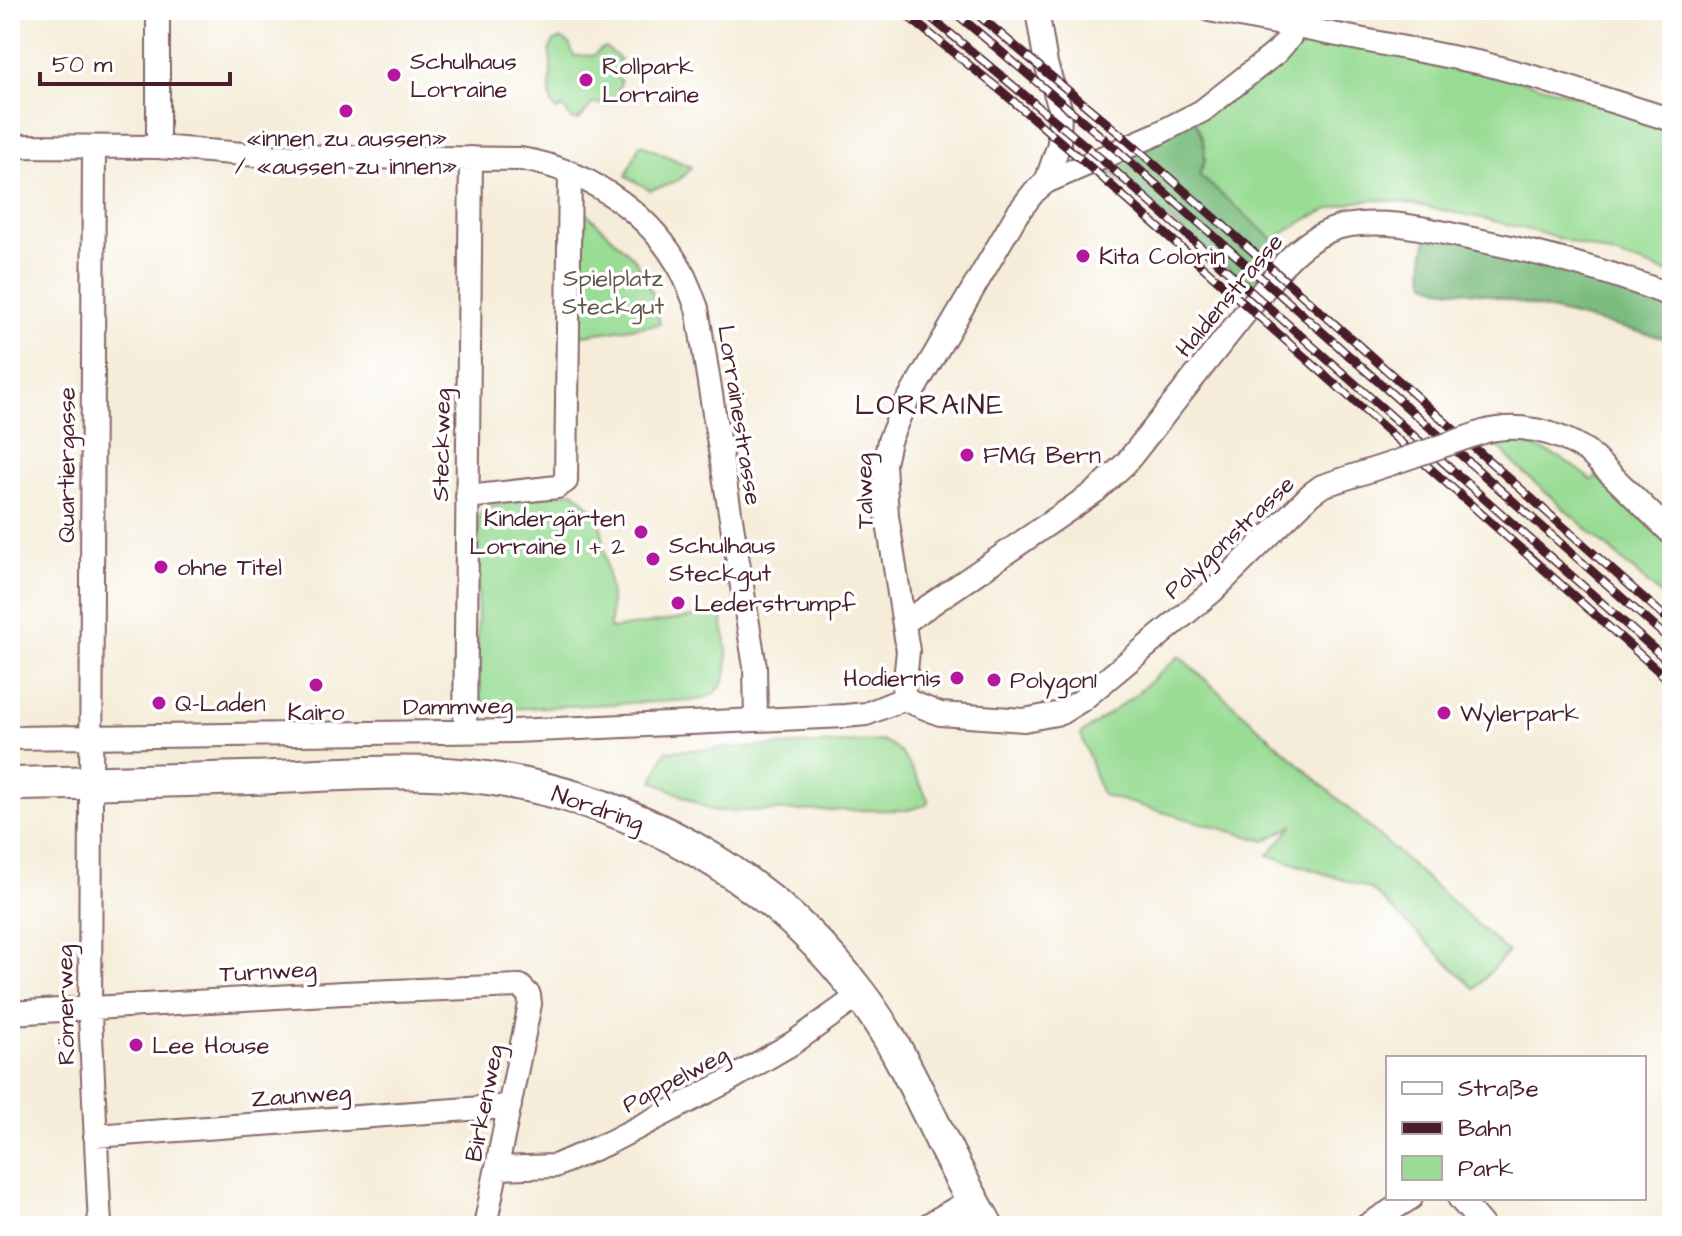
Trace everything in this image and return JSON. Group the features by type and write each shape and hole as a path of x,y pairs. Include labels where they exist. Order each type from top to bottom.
{"main road":[{"name":"Nordring","path":"10,784 435,774 487,778 567,795 656,828 746,881 811,936 861,994 896,1048 980,1213"}],"street":[{"path":"158,10 158,147"},
{"name":"Talweg","path":"1037,10 1046,64 1060,108 1059,144 1046,182"},
{"path":"1209,10 1482,63 1672,120"},
{"name":"Talweg","path":"903,699 908,651 884,464 889,441 910,397 1017,214 1034,192 1046,182 1202,111 1277,52 1290,37 1292,26"},
{"name":"Lorrainestrasse","path":"10,146 158,147 269,156 521,159 570,172 627,207 675,259 697,308 755,667 756,720"},
{"name":"Quartiergasse","path":"90,783 94,147"},
{"name":"Steckweg","path":"465,731 471,158"},
{"path":"467,497 557,487 566,481 570,172"},
{"name":"Haldenstrasse","path":"904,623 1096,491 1156,429 1240,316 1285,263 1302,246 1338,228 1365,224 1399,225 1451,234 1598,269 1672,296"},
{"name":"Polygonstrasse","path":"903,699 940,714 959,717 1024,720 1061,713 1082,700 1213,591 1322,486 1500,427 1521,427 1576,444 1587,451 1672,534"},
{"name":"Dammweg","path":"10,738 465,731 756,720 866,714 903,699"},
{"name":"Römerweg","path":"90,783 91,1007 100,1226"},
{"name":"Turnweg","path":"10,1013 513,986 527,991"},
{"name":"Birkenweg","path":"481,1226 498,1168 531,999 527,991"},
{"name":"Pappelweg","path":"498,1168 555,1166 610,1142 714,1089 793,1043 861,994"},
{"name":"Zaunweg","path":"95,1136 510,1106"},
{"path":"1366,1226 1408,1200"},
{"path":"1461,1200 1483,1226"},
{"path":"926,1226 980,1213"}],"green space":[{"path":"1294,27 1406,48 1672,123 1672,274 1525,229 1390,201 1363,201 1327,210 1274,240 1199,175 1206,159 1193,118"},
{"name":"Rollpark Lorraine","path":"562,39 569,43 574,56 594,55 606,48 620,59 616,75 621,82 615,101 607,105 593,103 579,120 571,119 564,108 556,111 550,97 549,51 554,41"},
{"path":"1193,118 1204,146 1199,175 1289,253 1257,291 1098,163"},
{"path":"640,144 691,167 679,180 650,190 626,176"},
{"name":"Spielplatz Steckgut","path":"578,205 635,259 652,292 660,324 576,336"},
{"path":"1427,231 1672,298 1672,340 1426,283 1423,268"},
{"path":"1503,441 1551,454 1592,481 1597,476 1672,548 1672,605 1494,443"},
{"path":"574,491 600,517 611,597 610,629 721,613 727,666 720,688 710,696 696,700 503,709 490,706 481,699 477,691 479,515 491,505"},
{"path":"1179,656 1508,952 1475,989 1371,889 1268,855 1294,825 1265,841 1102,795 1081,734 1135,695"},
{"path":"883,741 898,750 910,766 929,801 926,805 908,810 720,811 711,810 653,781 666,751"}],"railway":[{"path":"900,10 1097,173 1672,683"},
{"path":"922,10 1106,163 1672,665"},
{"path":"952,10 1117,150 1672,642"},
{"path":"972,10 1127,140 1672,623"}],"place":[{"name":"Schulhaus Lorraine","path":"394,75"},
{"name":"Rollpark Lorraine","path":"586,80"},
{"name":"«innen zu aussen» ⁄ «aussen zu innen»","path":"346,111"},
{"name":"Kita Colorin","path":"1083,256"},
{"name":"FMG Bern","path":"967,455"},
{"name":"Kindergärten Lorraine 1 + 2","path":"641,532"},
{"name":"Schulhaus Steckgut","path":"653,559"},
{"name":"ohne Titel","path":"161,567"},
{"name":"Lederstrumpf","path":"678,603"},
{"name":"Hodiernis","path":"957,678"},
{"name":"Polygon1","path":"994,680"},
{"name":"Kairo","path":"316,685"},
{"name":"Q-Laden","path":"159,703"},
{"name":"Wylerpark","path":"1444,713"},
{"name":"Lee House","path":"136,1045"}],"district":[{"name":"LORRAINE","path":"930,404"}]}
